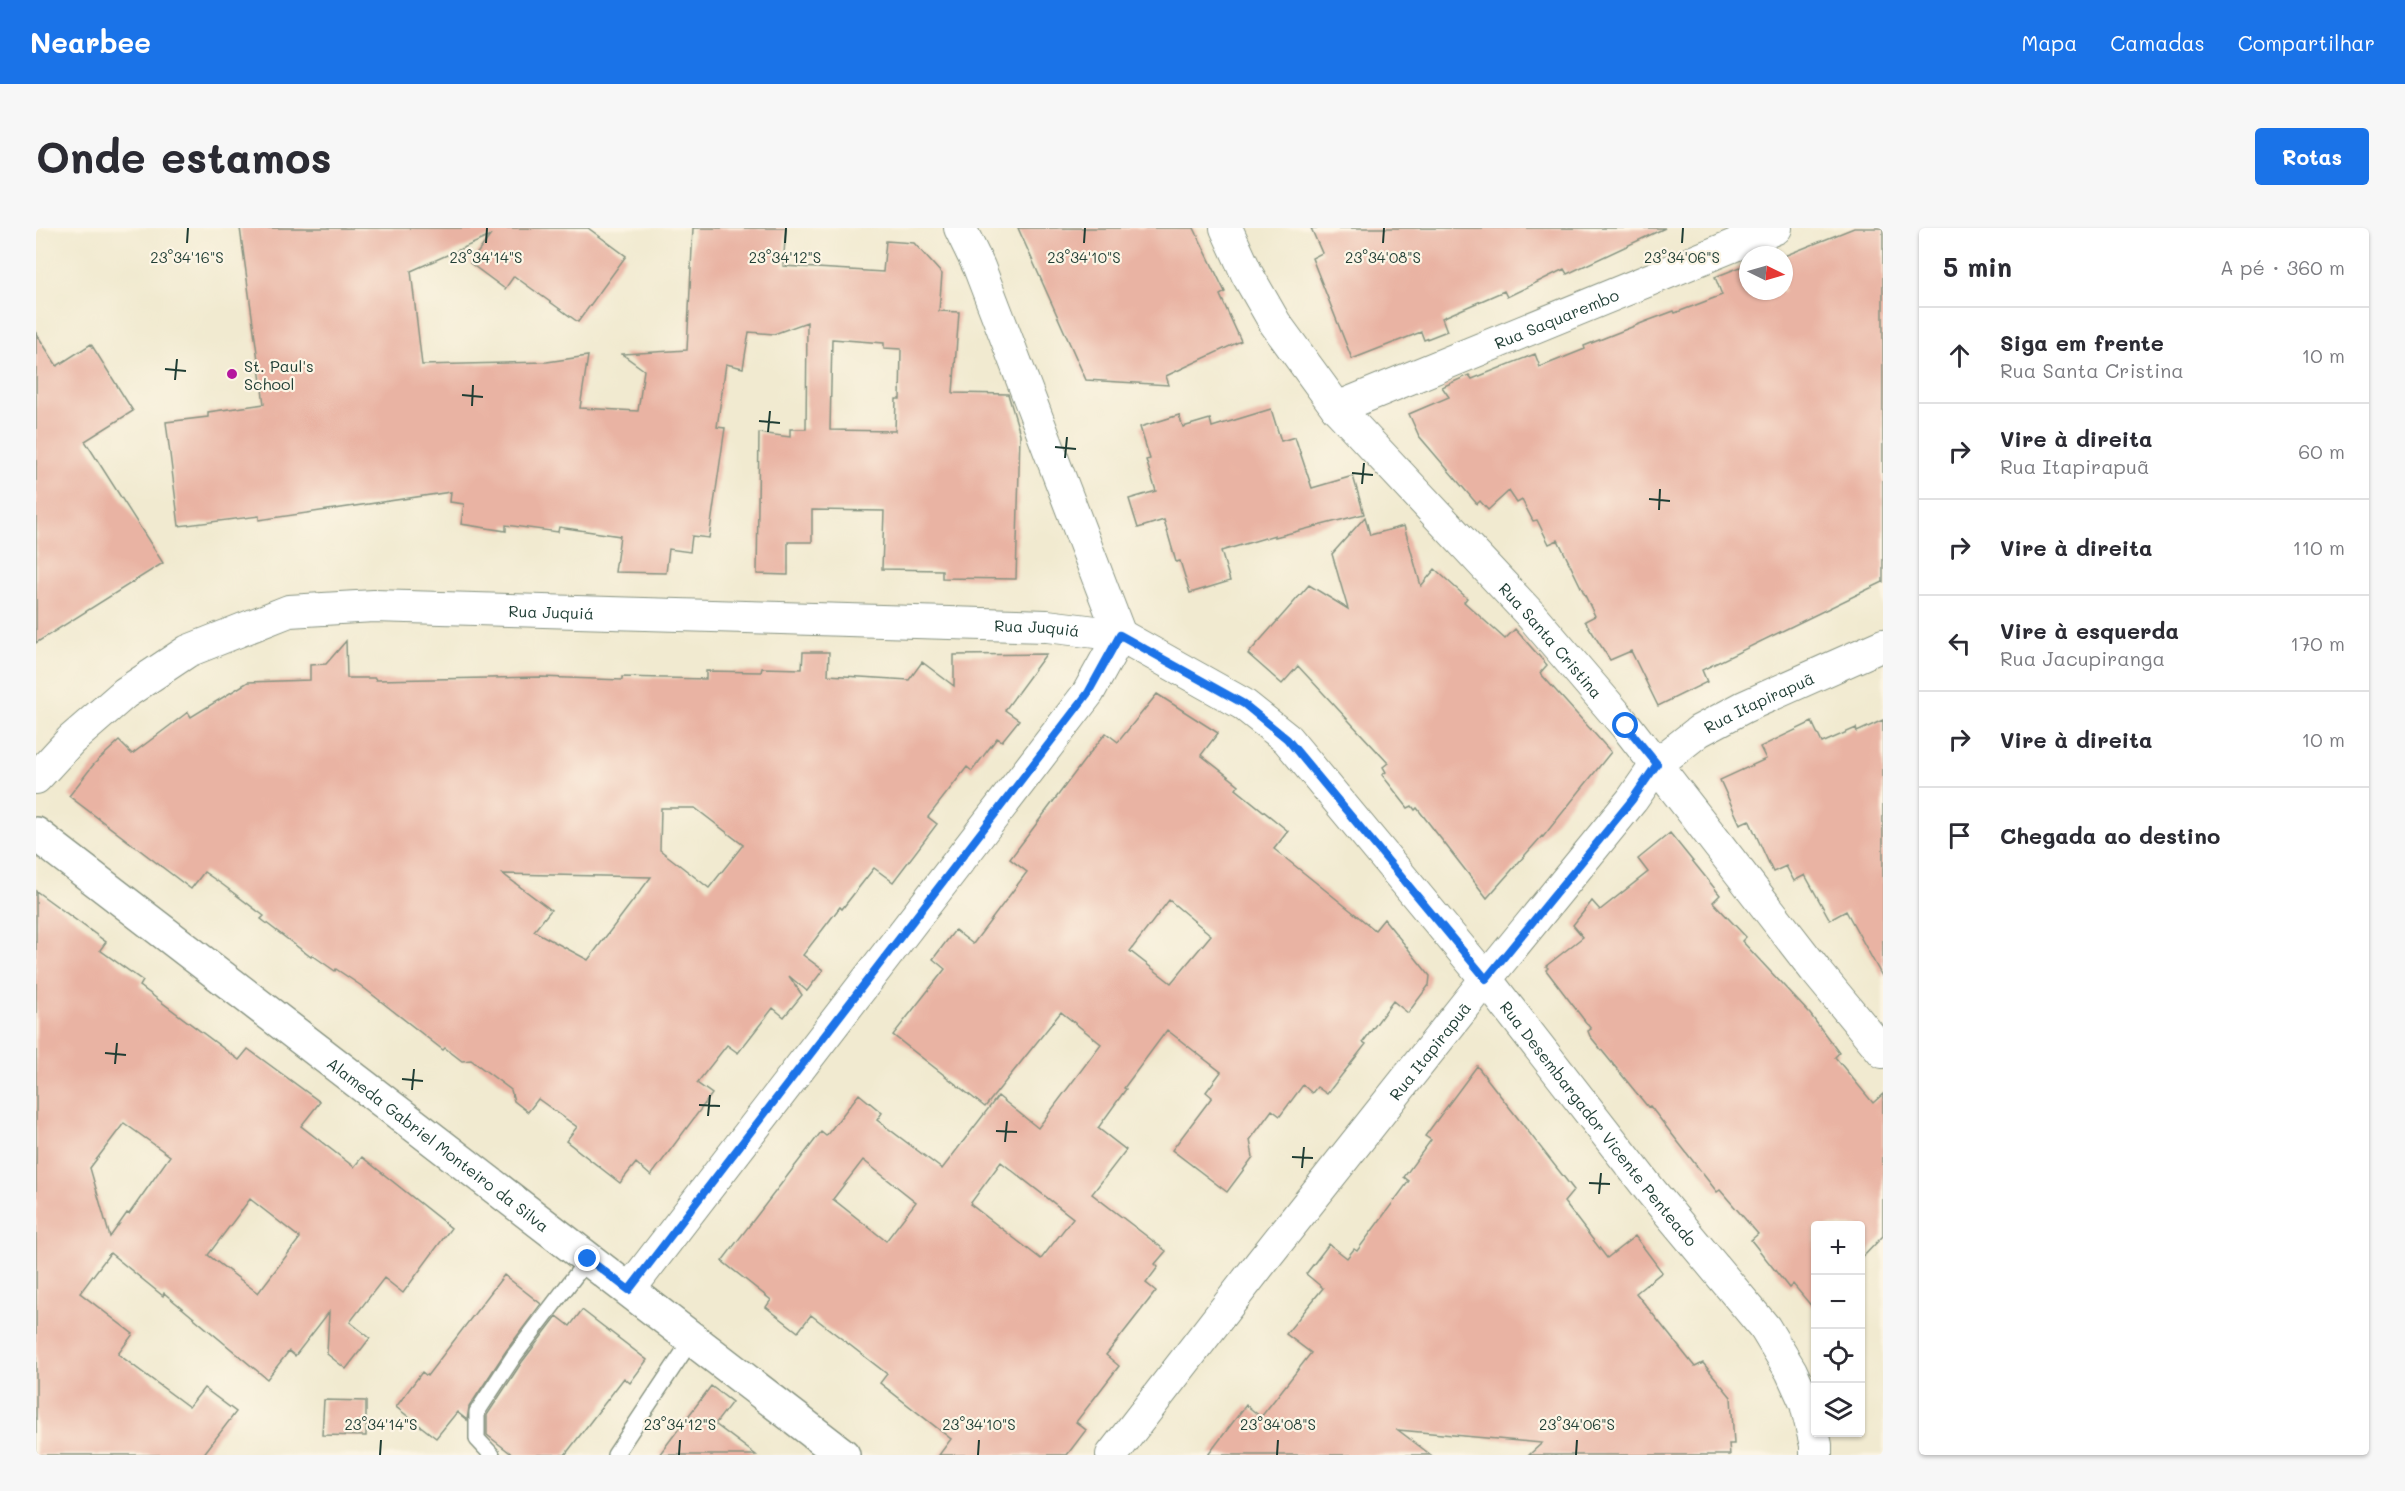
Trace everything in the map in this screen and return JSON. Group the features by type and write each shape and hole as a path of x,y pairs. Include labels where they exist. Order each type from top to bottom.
{"street":[{"path":"629,1290 1088,693 1120,635 979,267 960,228"},
{"name":"Rua Santa Cristina","path":"1226,228 1247,274 1275,323 1337,408 1530,614 1657,764 1816,971 1883,1052"},
{"name":"Rua Saquarembo","path":"1337,408 1776,228"},
{"name":"Rua Juquiá","path":"36,778 71,740 125,693 188,651 289,611 374,606 1047,626 1120,635"},
{"name":"Rua Desembargador Vicente Penteado","path":"1120,635 1244,704 1287,739 1486,979 1650,1190 1765,1328 1791,1371 1806,1404 1816,1445 1816,1455"},
{"name":"Rua Itapirapuã","path":"1112,1455 1486,979 1632,800 1657,764 1699,730 1744,707 1883,645"},
{"name":"Alameda Gabriel Monteiro da Silva","path":"36,834 692,1339 827,1450"}],"lane":[{"path":"492,1455 477,1439 477,1412 514,1356 588,1259"},
{"path":"615,1455 692,1339"}],"building":[{"path":"240,228 588,228 626,256 578,322 514,276 505,289 470,263 490,236 411,271 422,365 547,362 588,356 580,408 638,411 644,370 622,354 687,350 693,228 786,228 783,266 883,272 886,241 914,243 942,274 939,311 959,312 953,393 1008,394 1020,434 1016,579 942,578 942,570 882,569 884,511 812,510 812,542 788,542 788,575 757,574 759,433 790,437 790,429 806,429 807,322 774,334 749,332 743,368 726,364 717,427 725,428 709,538 692,536 690,552 669,549 666,573 615,572 620,536 559,527 558,532 506,525 506,531 461,524 464,504 450,502 451,492 259,520 259,516 179,526 166,422 208,417 208,412 264,404","holes":["832,339 884,343 884,348 901,349 900,399 896,399 895,431 830,430"]},
{"path":"1018,228 1194,228 1225,292 1220,295 1241,341 1166,376 1169,385 1086,380"},
{"path":"1311,228 1665,228 1567,274 1564,269 1507,297 1504,291 1442,318 1447,331 1424,340 1421,332 1352,359 1312,258 1322,253"},
{"path":"1854,228 1883,228 1883,582 1702,670 1707,682 1658,706 1631,651 1610,660 1585,621 1595,616 1558,540 1549,544 1537,520 1533,521 1522,500 1517,503 1509,491 1488,510 1480,501 1477,504 1419,436 1409,414 1449,397 1442,387 1469,375 1472,379 1535,354 1540,367 1585,349 1584,346 1647,321 1722,295 1715,277 1739,268 1739,300 1793,300 1793,252"},
{"path":"36,333 57,366 91,344 133,411 85,441 163,563 36,643"},
{"path":"1271,409 1281,441 1295,437 1312,488 1353,476 1364,514 1275,537 1275,535 1221,551 1230,581 1190,593 1180,561 1176,562 1164,520 1138,528 1129,499 1156,491 1146,460 1150,459 1140,427 1179,415 1183,427 1210,419 1212,427"},
{"path":"1365,517 1370,535 1404,526 1421,586 1435,569 1467,598 1464,602 1505,639 1515,629 1547,665 1540,673 1611,752 1543,837 1487,898 1417,808 1415,810 1412,806 1408,808 1382,775 1386,772 1383,767 1388,763 1298,666 1282,684 1248,654 1309,585 1348,609 1332,554"},
{"path":"346,641 347,678 375,678 376,680 540,677 622,680 622,677 706,679 706,671 761,672 762,668 802,669 803,652 829,652 828,675 909,680 922,662 954,686 954,655 1046,654 1005,710 1019,720 1002,741 997,738 972,771 967,767 928,817 937,824 893,882 874,868 803,955 823,970 807,991 789,976 802,995 784,1017 773,1008 738,1053 727,1045 697,1083 712,1094 651,1176 636,1163 620,1183 566,1141 577,1127 538,1099 528,1112 514,1101 511,1090 471,1060 462,1061 445,1048 443,1050 360,985 312,955 311,957 261,919 264,916 223,885 204,872 191,889 69,796 94,764 119,741 132,754 188,712 191,717 248,682 310,680 310,665 326,664","holes":["661,808 695,808 743,845 709,888 660,850","503,874 651,877 588,960 534,931 551,910"]},
{"path":"1157,694 1218,733 1201,755 1239,785 1236,789 1288,831 1274,849 1375,930 1384,919 1430,976 1429,985 1408,1013 1393,1001 1363,1042 1366,1044 1327,1094 1317,1087 1312,1093 1303,1085 1280,1116 1272,1110 1250,1140 1253,1157 1227,1192 1172,1150 1212,1097 1206,1092 1221,1072 1167,1030 1098,1128 1126,1150 1092,1194 1166,1251 1155,1264 1158,1267 1146,1283 1156,1291 1106,1355 1119,1366 1076,1422 1086,1430 1067,1455 939,1455 951,1439 880,1383 887,1374 811,1315 798,1332 766,1307 771,1300 722,1261 821,1132 826,1136 859,1094 882,1113 877,1120 942,1169 998,1096 1038,1128 1101,1044 1061,1012 985,1107 893,1035 945,969 933,959 955,930 973,944 1027,872 1010,859 1089,754 1106,733 1118,742","holes":["1169,900 1211,935 1171,983 1130,951","863,1160 916,1202 886,1241 833,1199","1001,1162 1073,1218 1041,1259 970,1204"]},
{"path":"1883,720 1883,978 1846,911 1830,920 1805,875 1794,881 1786,866 1773,872 1749,820 1740,824 1720,780 1766,759 1760,747 1812,722 1822,743 1856,728 1857,732"},
{"path":"1670,833 1720,895 1713,902 1746,937 1742,941 1810,1014 1839,1053 1835,1057 1873,1103 1883,1094 1883,1236 1865,1255 1865,1221 1811,1221 1811,1306 1793,1284 1789,1288 1751,1240 1758,1234 1720,1190 1717,1192 1650,1106 1648,1107 1590,1036 1588,1031 1591,1029 1546,970 1548,968 1546,966 1583,937 1573,925 1592,901 1600,910 1648,872 1638,859"},
{"path":"36,891 106,942 100,950 143,981 140,986 239,1060 248,1049 320,1102 301,1126 354,1167 362,1157 451,1228 403,1293 384,1278 350,1322 370,1338 346,1369 327,1354 329,1312 295,1356 289,1351 267,1379 164,1293 163,1296 110,1253 80,1293 133,1334 118,1354 189,1407 204,1388 236,1412 203,1455 36,1455","holes":["124,1123 170,1156 110,1237 90,1168","250,1199 300,1238 258,1293 208,1255"]},
{"path":"1477,1066 1574,1190 1564,1202 1607,1258 1635,1236 1662,1272 1636,1293 1695,1367 1703,1363 1731,1397 1734,1444 1729,1444 1730,1455 1529,1455 1542,1443 1398,1430 1431,1455 1208,1455 1246,1405 1261,1417 1311,1353 1286,1334 1323,1288 1306,1274 1329,1244 1347,1258 1354,1249 1357,1251 1409,1181 1404,1177 1431,1140 1425,1136"},
{"path":"504,1275 541,1304 469,1407 467,1420 457,1412 436,1438 396,1407 422,1372 427,1376"},
{"path":"582,1310 647,1360 630,1383 624,1378 565,1455 513,1455 487,1435 487,1415 522,1362 557,1316 570,1326"},
{"path":"711,1386 732,1402 715,1424 756,1455 659,1455"},
{"path":"324,1400 366,1401 366,1436 322,1435"}],"place":[{"name":"St. Paul's School","path":"232,374"}],"route":[{"path":"588,1259 629,1290 1088,693 1120,635 1244,704 1287,739 1486,979 1632,800 1657,764 1626,726"}]}
